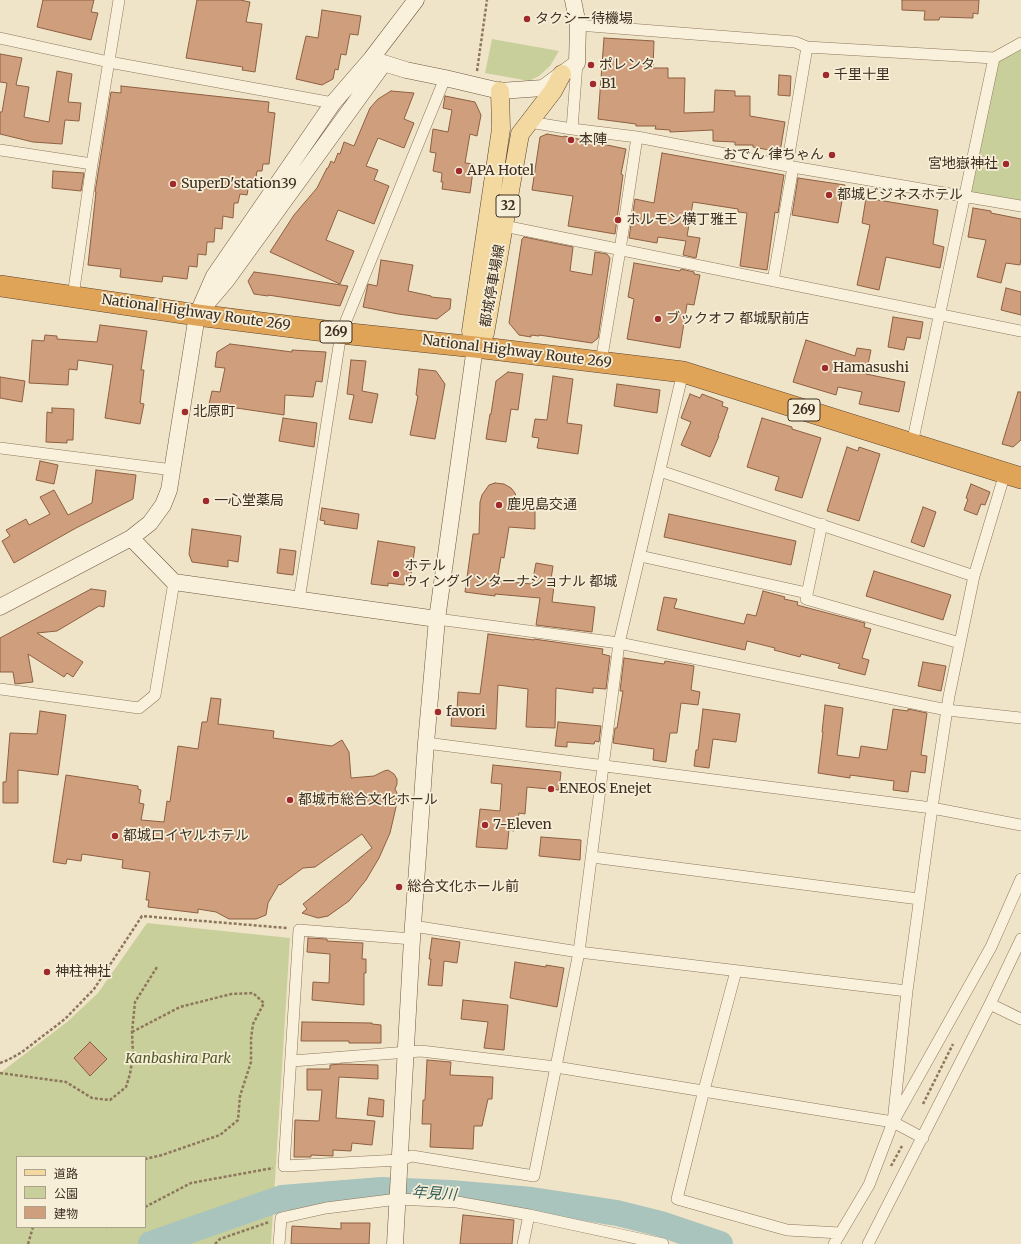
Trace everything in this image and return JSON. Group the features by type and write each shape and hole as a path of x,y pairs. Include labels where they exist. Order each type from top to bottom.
{"highway":[{"name":"National Highway Route 269","path":"0,286 197,315 683,372 1013,476"}],"main road":[{"name":"都城停車場線","path":"475,347 486,333 520,134 553,91 562,74"},
{"name":"都城停車場線","path":"475,347 471,331 501,129 500,91"}],"street":[{"path":"72,296 119,0"},
{"path":"197,315 226,281 377,61 416,0"},
{"path":"572,129 578,25 573,0"},
{"path":"578,25 795,42 807,46 994,58 1021,43"},
{"path":"0,38 109,62 333,103"},
{"path":"774,281 807,46"},
{"path":"912,444 994,58"},
{"path":"377,61 406,70 500,91 543,88 577,63"},
{"path":"0,607 131,538 150,523 163,505 169,490 173,470 197,315 214,276 333,103 377,61"},
{"path":"299,600 341,333 445,78"},
{"path":"529,122 637,137 790,166 1021,206"},
{"path":"601,362 637,137"},
{"path":"0,150 92,164"},
{"path":"504,226 1021,331"},
{"path":"395,1244 412,933 437,619 475,347"},
{"path":"683,372 619,643 579,952 534,1176 412,1156 400,1160 284,1166 292,1061 299,930 412,933 579,952 907,991"},
{"path":"0,448 173,470"},
{"path":"660,470 974,576"},
{"path":"893,1122 907,991 947,710 974,576 1013,476"},
{"path":"822,524 806,599 960,643"},
{"path":"131,538 174,582 619,643 947,710 1021,718"},
{"path":"640,556 807,593"},
{"path":"0,689 139,708 155,695 174,582"},
{"path":"426,743 932,808 1021,826"},
{"path":"592,857 919,900"},
{"path":"736,971 677,1198 787,1230 837,1238 869,1185 893,1122 991,947 1021,879"},
{"path":"868,1244 923,1138 1021,939"},
{"path":"990,1004 1021,1019"},
{"path":"292,1061 421,1051 556,1067 893,1122 923,1138"},
{"path":"279,1244 281,1218 326,1208 398,1199 458,1202 528,1215 660,1244"},
{"path":"524,1244 528,1215"}],"path":[{"path":"477,72 487,0"},
{"path":"0,1063 22,1052 59,1023 94,989 142,916 299,930"},
{"path":"0,1073 66,1082 92,1098 110,1100 126,1087 133,1056 132,1032 135,1002 157,967"},
{"path":"132,1032 180,1007 231,994 253,993 264,1003 253,1024 251,1039 251,1062 240,1096 238,1120 220,1135 162,1155 146,1158"},
{"path":"923,1105 954,1041"},
{"path":"889,1171 910,1131"},
{"path":"146,1206 191,1183 284,1166"},
{"path":"215,1244 220,1239 281,1218"},
{"path":"28,1244 34,1228"}],"green space":[{"path":"492,39 559,51 550,66 539,76 529,81 485,73"},
{"path":"1021,43 1021,206 965,196 994,58"},
{"name":"Kanbashira Park","path":"147,923 290,938 271,1244 0,1244 0,1073 67,1022 98,993"}],"building":[{"path":"43,0 94,0 91,12 98,13 91,40 37,27"},
{"path":"197,0 240,0 250,2 246,22 262,24 255,72 242,70 243,67 186,58"},
{"path":"902,0 979,0 978,14 973,13 973,18 940,17 939,20 924,20 925,11 902,10"},
{"path":"322,10 361,16 358,35 350,34 346,55 341,54 338,70 335,69 333,79 322,85 296,79 306,36 318,38"},
{"path":"604,38 654,41 653,68 668,68 668,78 685,78 684,113 714,112 715,90 735,91 735,96 750,96 750,116 785,122 780,152 753,147 753,145 735,145 735,142 713,141 713,130 670,132 670,130 655,129 656,126 636,126 636,124 598,119"},
{"path":"0,54 22,58 16,85 29,87 24,117 49,122 57,71 72,74 68,102 81,103 79,121 65,120 62,144 33,142 0,134 0,112 2,112 7,83 0,82"},
{"path":"779,75 791,76 790,96 778,95"},
{"name":"SuperD'station39","path":"121,86 269,102 268,112 275,113 269,164 263,164 262,171 257,171 255,184 249,184 247,195 240,194 238,203 234,203 233,218 223,216 222,229 215,228 214,242 207,242 206,255 198,254 197,267 189,266 187,279 163,276 162,282 120,277 121,269 88,265 95,192 111,92 121,93"},
{"path":"391,91 414,93 404,119 414,123 404,148 378,138 366,166 378,170 374,180 389,186 374,224 338,210 326,240 354,251 340,284 270,252 294,215 317,188 331,161 334,163 338,153 340,154 344,142 354,146 370,108 378,99"},
{"path":"445,96 475,102 481,115 477,136 470,134 465,163 474,164 470,193 442,189 442,173 433,171 436,153 430,152 433,129 448,132 452,110 443,108"},
{"path":"547,134 564,136 626,149 621,174 623,175 615,234 568,226 573,196 532,190 540,137"},
{"path":"662,153 784,175 778,213 775,212 767,270 740,266 747,213 738,212 738,209 693,202 687,236 700,238 696,258 683,255 686,241 658,237 657,243 629,238 635,199 654,203"},
{"path":"53,171 84,173 81,191 52,188"},
{"path":"798,178 845,185 838,223 792,215"},
{"path":"866,198 938,210 933,244 944,247 940,268 886,257 879,290 857,285 870,225 862,223"},
{"path":"973,208 1021,219 1020,265 1006,263 1001,283 977,277 986,240 968,237"},
{"path":"524,237 573,247 570,271 592,275 595,252 607,254 610,258 598,338 592,343 539,335 531,335 531,337 519,335 509,323 522,239"},
{"path":"381,260 413,265 408,291 431,297 451,299 450,309 437,319 398,314 363,307 368,284 377,286"},
{"path":"634,263 680,271 681,269 700,275 694,305 687,304 680,348 627,339 634,299 628,297"},
{"path":"254,272 348,286 340,306 254,294 248,281"},
{"path":"1006,288 1021,292 1021,315 1001,310"},
{"path":"893,317 923,322 920,339 907,337 904,350 888,347"},
{"path":"100,325 147,331 141,370 144,370 140,403 144,404 140,424 105,418 113,365 78,360 77,370 69,369 68,385 29,383 32,340 44,341 45,335 57,336 57,339 97,342"},
{"path":"806,340 855,356 857,348 871,350 866,374 905,382 899,412 859,404 862,392 838,387 836,395 793,382"},
{"path":"230,344 292,352 292,350 326,352 322,382 316,381 313,397 285,395 284,415 209,404 212,391 220,392 225,368 215,367 217,352"},
{"path":"351,360 366,361 362,391 378,394 372,423 349,419 354,395 347,394"},
{"path":"419,369 436,371 445,384 435,439 410,435 418,396 416,395"},
{"path":"508,372 523,374 518,410 511,409 506,442 486,439 496,381"},
{"path":"553,376 573,379 567,423 582,425 578,454 537,448 539,438 532,437 535,419 547,420"},
{"path":"0,377 25,381 22,402 0,398"},
{"path":"617,384 660,390 657,413 614,406"},
{"path":"1018,392 1021,392 1021,440 1013,447 1002,444"},
{"path":"690,394 700,398 702,394 723,402 722,406 728,408 719,436 710,457 681,445 691,422 681,418"},
{"path":"52,408 74,409 73,440 67,440 67,443 46,442 47,412 52,413"},
{"path":"283,418 317,423 314,447 279,441"},
{"path":"762,418 821,438 802,498 775,490 779,477 747,467"},
{"path":"847,447 858,451 859,447 880,454 859,521 827,511"},
{"path":"40,461 58,465 54,484 36,480"},
{"path":"96,470 136,475 133,499 76,528 14,563 2,541 10,536 6,530 26,519 29,525 50,514 40,497 54,490 68,515 92,503"},
{"path":"495,483 504,484 511,488 515,493 518,508 535,508 535,529 509,527 504,558 501,557 497,581 532,584 536,563 553,566 550,586 554,586 552,602 595,607 592,632 536,625 540,598 495,594 495,596 465,592 473,534 479,534 480,502 482,495 489,485"},
{"path":"971,484 990,492 985,505 981,504 977,515 964,510"},
{"path":"923,507 936,512 924,547 911,542"},
{"path":"322,508 359,514 357,529 324,524 325,521 320,520"},
{"path":"669,514 796,541 791,565 664,537"},
{"path":"192,529 241,536 238,562 228,560 228,567 192,562 189,554"},
{"path":"378,541 415,547 410,581 405,580 404,585 388,583 388,586 371,584"},
{"path":"280,549 296,551 293,575 277,573"},
{"path":"874,571 951,595 943,620 866,596"},
{"path":"91,589 106,591 104,607 99,606 57,631 37,633 83,662 73,677 67,673 64,677 28,654 33,682 15,684 13,672 0,672 0,638"},
{"path":"763,591 785,597 784,599 798,602 797,605 865,623 864,627 871,629 862,658 869,660 865,675 838,668 840,664 801,654 800,657 774,650 775,648 747,641 745,650 657,630 664,597 677,599 674,608 744,624 747,614 756,616"},
{"path":"488,634 603,649 602,654 610,656 606,689 593,688 593,693 556,688 555,728 526,727 528,689 498,685 496,729 451,726 452,711 457,711 458,692 480,694"},
{"path":"624,658 664,664 665,661 694,666 691,690 700,692 698,705 681,703 677,733 670,733 666,762 653,760 654,749 613,743 623,691 620,691"},
{"path":"923,662 946,666 941,691 918,686"},
{"path":"211,698 221,699 218,724 274,731 273,738 332,746 342,740 349,752 351,778 374,776 388,770 394,774 397,779 395,789 397,793 396,807 390,833 379,858 366,880 349,901 328,916 318,918 302,913 307,909 303,904 372,848 362,834 315,867 303,868 280,885 279,884 268,903 266,915 256,919 229,919 216,912 198,909 198,913 148,907 149,900 146,900 150,872 122,868 123,860 82,854 81,861 67,859 66,864 53,862 66,775 138,786 138,789 141,790 139,803 144,804 141,820 164,822 167,801 170,802 178,746 198,749 202,722 207,722"},
{"path":"825,705 843,708 837,755 859,758 861,746 887,750 893,709 908,711 908,709 927,713 921,755 927,756 925,773 911,771 908,792 893,790 894,781 850,775 850,778 818,773"},
{"path":"703,709 740,714 736,742 713,739 709,768 694,766 696,750 698,750"},
{"path":"40,711 66,715 58,775 18,770 18,803 3,803 3,782 6,782 10,733 37,734"},
{"path":"558,722 601,726 599,742 595,741 594,744 567,742 567,747 555,746"},
{"path":"493,765 561,772 559,790 527,787 525,814 519,813 518,819 515,819 514,831 509,830 507,849 476,847 480,809 500,811 502,784 491,783"},
{"path":"541,837 581,840 580,860 539,856"},
{"path":"308,938 327,939 327,941 363,943 362,959 366,959 366,973 364,973 364,1005 312,1000 313,982 329,983 330,954 307,952"},
{"path":"432,938 460,942 457,963 444,961 442,986 428,985 431,959 429,959"},
{"path":"515,962 564,968 557,1007 510,998"},
{"path":"463,1000 508,1005 504,1050 484,1048 488,1022 461,1019"},
{"path":"302,1022 372,1023 381,1025 381,1043 301,1041"},
{"path":"90,1042 107,1059 90,1076 74,1058"},
{"path":"427,1060 451,1062 450,1075 493,1077 492,1099 488,1099 482,1126 474,1126 473,1149 430,1147 431,1124 422,1124"},
{"path":"330,1065 378,1065 378,1079 339,1077 336,1118 375,1121 372,1145 352,1143 351,1151 333,1150 333,1156 311,1155 311,1157 294,1157 295,1120 319,1121 322,1090 307,1090 307,1069 330,1069"},
{"path":"369,1098 384,1100 383,1117 367,1115"},
{"path":"463,1215 514,1220 512,1244 460,1244"},
{"path":"341,1223 370,1223 369,1244 291,1244 292,1226 341,1229"}],"waterway":[{"name":"年見川","path":"151,1244 282,1198 382,1190 450,1193 532,1200 617,1213 661,1224 720,1244"}],"place":[{"name":"タクシー待機場","path":"527,19"},
{"name":"ポレンタ","path":"591,65"},
{"name":"千里十里","path":"826,75"},
{"name":"B1","path":"593,84"},
{"name":"本陣","path":"571,140"},
{"name":"おでん 律ちゃん","path":"832,155"},
{"name":"宮地嶽神社","path":"1006,164"},
{"name":"APA Hotel","path":"459,171"},
{"name":"SuperD'station39","path":"173,184"},
{"name":"都城ビジネスホテル","path":"829,195"},
{"name":"ホルモン横丁雅王","path":"618,220"},
{"name":"ブックオフ 都城駅前店","path":"658,319"},
{"name":"Hamasushi","path":"825,368"},
{"name":"北原町","path":"185,412"},
{"name":"一心堂薬局","path":"206,501"},
{"name":"鹿児島交通","path":"499,505"},
{"name":"ホテル ウィングインターナショナル 都城","path":"396,574"},
{"name":"favori","path":"438,712"},
{"name":"ENEOS Enejet","path":"551,789"},
{"name":"都城市総合文化ホール","path":"290,800"},
{"name":"7-Eleven","path":"485,825"},
{"name":"都城ロイヤルホテル","path":"115,836"},
{"name":"総合文化ホール前","path":"399,887"},
{"name":"神柱神社","path":"47,972"}]}
